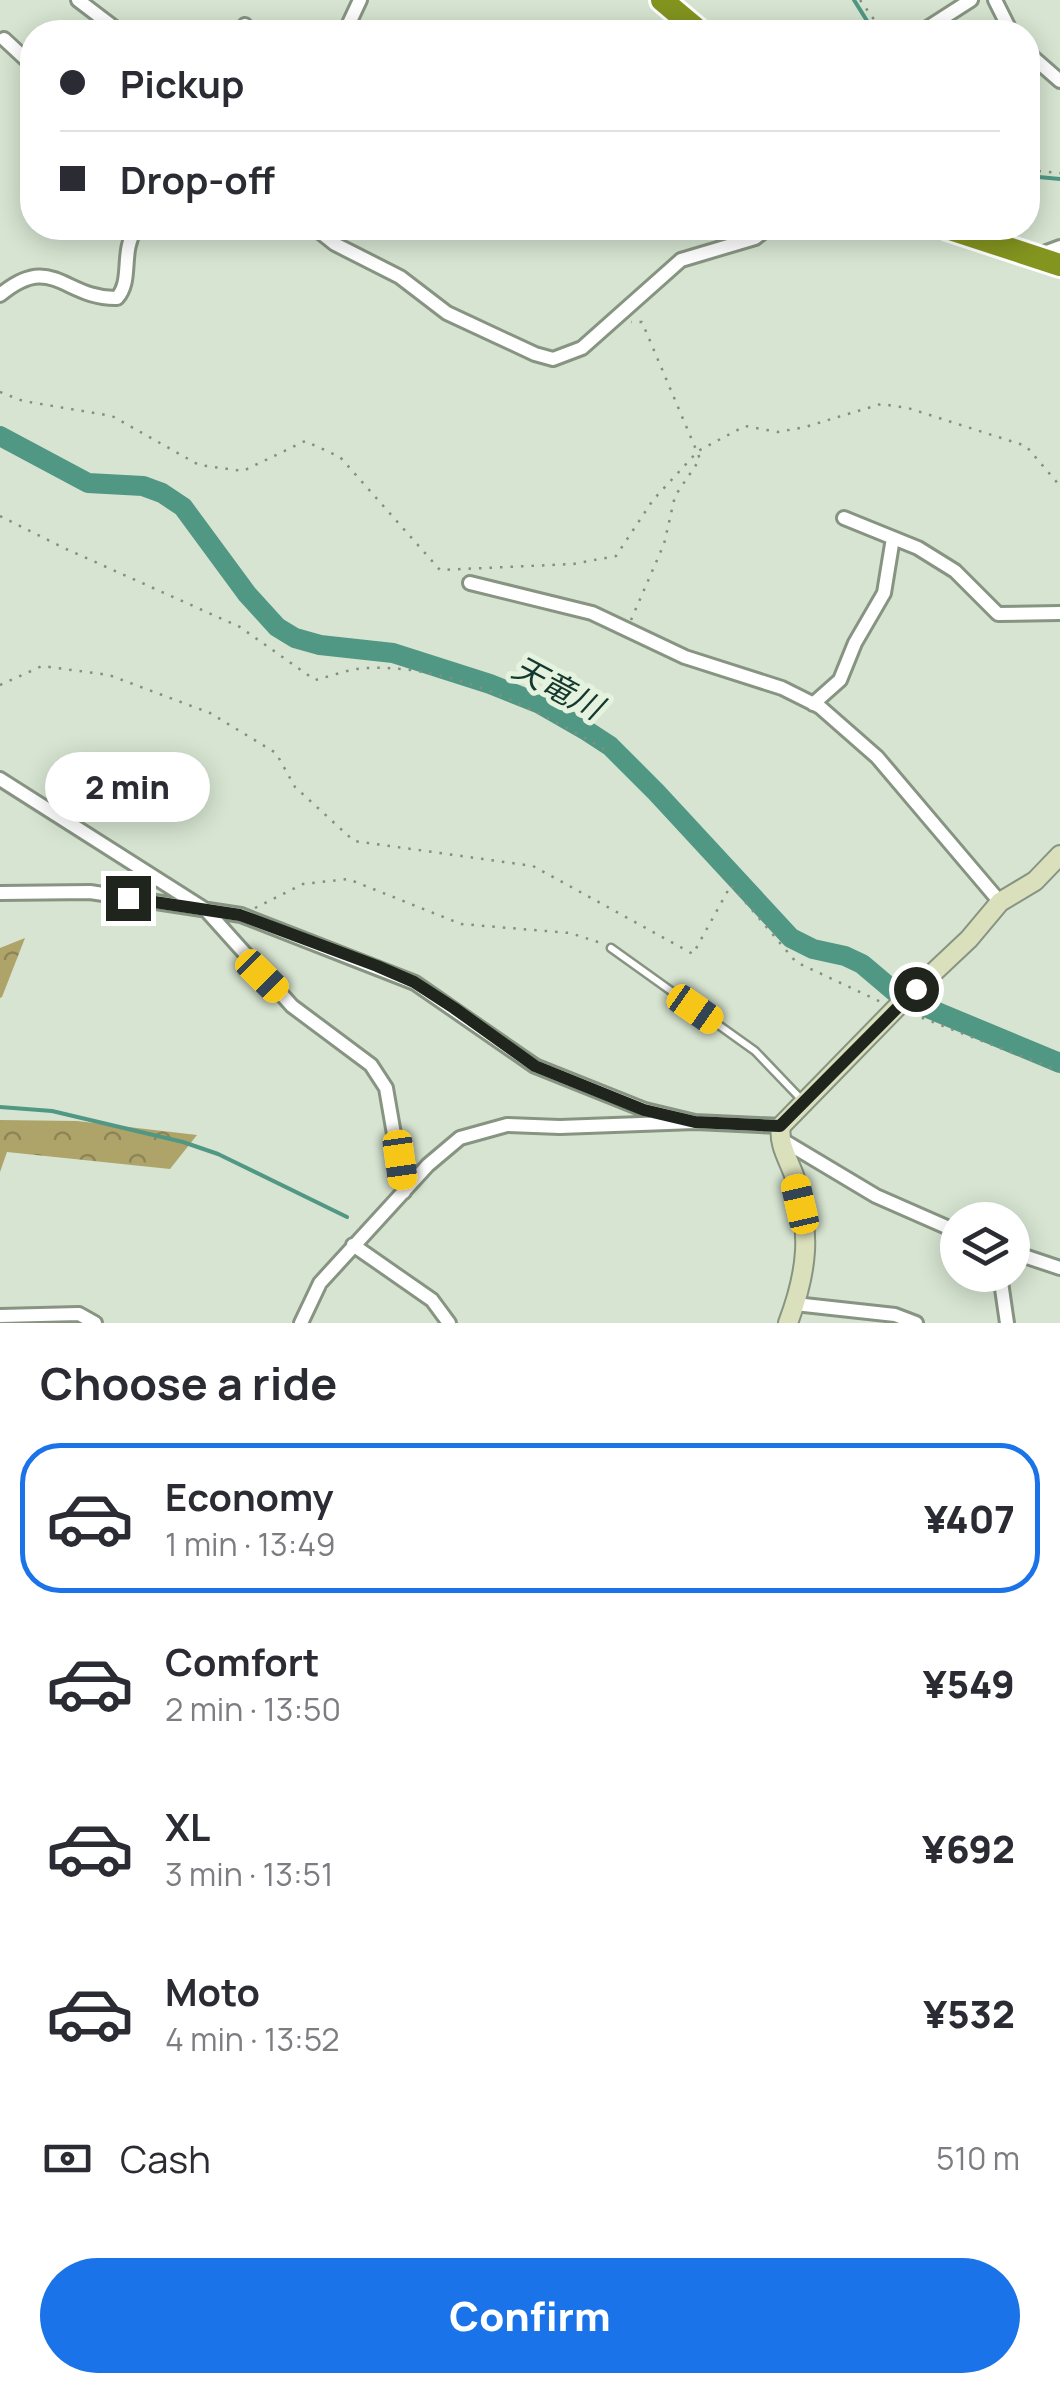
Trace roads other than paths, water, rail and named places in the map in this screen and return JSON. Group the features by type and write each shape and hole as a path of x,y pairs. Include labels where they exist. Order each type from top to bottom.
{"highway":[{"path":"662,0 686,20"},
{"path":"985,240 1060,265"}],"street":[{"path":"78,0 104,20"},
{"path":"940,20 971,0"},
{"path":"4,38 20,53"},
{"path":"0,295 24,278 38,275 88,294 116,298 126,282 125,252 130,240"},
{"path":"332,240 400,277 447,313 553,358 582,348 681,260 748,240"},
{"path":"1036,256 1060,246"},
{"path":"844,518 894,538 954,571 998,614 1060,612"},
{"path":"813,704 840,680 855,643 884,593 894,538"},
{"path":"470,584 592,612 703,663 782,688 813,704 878,757 1000,902"},
{"path":"0,779 206,910 292,1006 371,1065 386,1088 404,1192"},
{"path":"780,1132 804,1102 969,939 1000,902 1035,881 1060,855"},
{"path":"0,893 90,892 240,915 414,982 535,1066 644,1110 695,1122 780,1132 876,1196 940,1224"},
{"path":"301,1323 320,1283 352,1245 428,1165 460,1138 507,1125 695,1122"},
{"path":"780,1132 806,1230 806,1266 788,1323"},
{"path":"352,1245 432,1300 449,1323"},
{"path":"1030,1258 1060,1268"},
{"path":"1002,1292 1007,1323"},
{"path":"795,1304 895,1315 916,1323"},
{"path":"0,1316 79,1314 95,1323"}],"lane":[{"path":"610,948 755,1051 804,1102"}],"waterway":[{"path":"854,0 866,20"},
{"path":"1040,177 1060,179"},
{"name":"天竜川","path":"0,436 88,483 143,486 183,507 247,594 277,627 295,638 320,645 393,653 540,704 587,731 610,746 656,792 791,938 862,964 901,997 1060,1063"},
{"path":"0,1107 52,1111 183,1142 218,1154 347,1217"}]}
